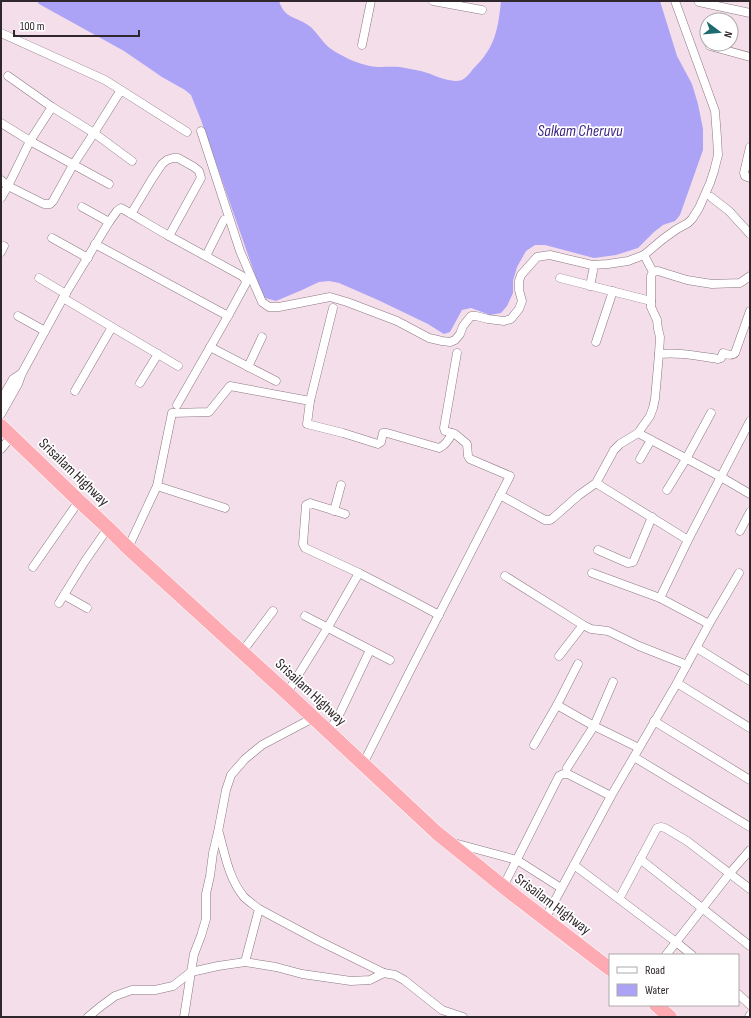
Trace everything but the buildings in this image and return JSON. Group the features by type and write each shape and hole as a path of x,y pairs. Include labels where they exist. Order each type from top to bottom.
{"highway":[{"name":"Srisailam Highway","path":"1,426 128,548 447,841 503,887 609,968"},
{"path":"657,1006 670,1017"}],"street":[{"path":"362,45 371,1"},
{"path":"432,1 482,10"},
{"path":"201,131 240,251 262,302 269,307 279,307 330,296 397,321 429,338 450,342 455,340 460,334 471,316 504,321 511,319 522,301 519,290 521,275 537,257 550,255 592,265 628,261 644,255 663,239 692,219 710,184 718,155 715,111 675,1"},
{"path":"699,2 750,12"},
{"path":"1,33 113,84 187,132"},
{"path":"732,52 750,57"},
{"path":"8,76 52,107 94,133 132,161"},
{"path":"1,180 8,186 44,204 50,204 121,90"},
{"path":"1,198 30,141 52,107"},
{"path":"1,123 30,141 109,184"},
{"path":"750,147 744,173 745,176 750,178"},
{"path":"131,214 162,164 167,160 178,158 194,167 199,171 201,178 169,236"},
{"path":"711,197 730,211 750,234"},
{"path":"82,207 109,222"},
{"path":"1,414 45,331 95,244 109,222 121,208 245,279 246,283 177,405"},
{"path":"206,256 224,220"},
{"path":"52,238 88,258"},
{"path":"95,244 228,316"},
{"path":"500,496 545,520 550,520 579,495 596,483 614,450 620,444 638,433 650,416 653,408 660,337 651,307 651,276 653,272 644,255"},
{"path":"590,286 593,271"},
{"path":"653,272 658,271 687,280 712,284 740,283 750,276"},
{"path":"39,278 112,327 178,366"},
{"path":"560,278 651,301"},
{"path":"596,342 613,291"},
{"path":"333,308 310,401 307,424 378,444 381,442 382,435 385,433 439,448 449,440 452,433"},
{"path":"659,354 690,354 718,359 723,353 729,355 733,354 735,353 750,311"},
{"path":"18,316 45,331"},
{"path":"75,390 112,327"},
{"path":"248,367 262,337"},
{"path":"210,346 276,381"},
{"path":"363,764 510,476 470,459 468,456 467,444 455,434 445,431 444,428 457,353"},
{"path":"140,384 158,354"},
{"path":"1,400 13,379 22,373"},
{"path":"128,548 157,486 172,413 209,412 230,386 310,401"},
{"path":"668,490 711,413"},
{"path":"660,598 688,540 750,421"},
{"path":"638,433 750,494"},
{"path":"1,449 12,436"},
{"path":"640,459 651,440"},
{"path":"596,483 688,540"},
{"path":"334,511 341,485"},
{"path":"157,486 225,508"},
{"path":"33,567 79,501"},
{"path":"344,514 310,503 306,505 303,544 305,548 359,573 439,615"},
{"path":"740,531 750,512"},
{"path":"598,550 628,563 633,562 652,517"},
{"path":"59,603 85,561 108,528"},
{"path":"287,693 328,627 359,573"},
{"path":"592,573 660,598 709,624"},
{"path":"545,919 611,796 739,573"},
{"path":"505,576 583,625 608,631 687,666"},
{"path":"64,595 86,608"},
{"path":"242,652 273,611"},
{"path":"305,616 390,660"},
{"path":"558,656 583,625"},
{"path":"697,648 750,681"},
{"path":"328,732 341,710 370,650"},
{"path":"534,745 578,664"},
{"path":"567,768 594,726 613,682"},
{"path":"677,683 750,728"},
{"path":"557,705 594,726 639,748"},
{"path":"184,1017 194,954 206,919 206,894 213,853 226,790 231,775 245,759 262,744 313,718"},
{"path":"654,721 750,780"},
{"path":"634,757 749,823"},
{"path":"503,887 559,776 568,774 611,796"},
{"path":"619,899 658,828 662,827 687,841 750,889"},
{"path":"218,832 232,878 245,898 259,909 384,973 395,975 404,980 442,1010 463,1017"},
{"path":"447,841 517,860 561,888"},
{"path":"667,954 730,873 750,850"},
{"path":"640,859 750,946"},
{"path":"574,865 691,954"},
{"path":"245,962 259,909"},
{"path":"88,1017 115,996 132,990 155,990 173,986 191,972 218,966 245,962 276,966 302,974 351,981 370,980 384,973"},
{"path":"739,995 750,1005"}],"water":[{"name":"Salkam Cheruvu","path":"37,1 279,1 281,7 287,14 308,25 325,44 336,52 350,59 373,67 400,67 421,71 447,80 457,81 462,80 468,75 491,46 497,30 501,1 660,1 677,56 692,84 698,104 703,129 703,150 680,215 675,221 663,225 654,232 638,248 616,255 594,258 545,245 535,245 526,251 517,267 513,281 513,293 507,306 501,313 490,315 471,308 462,310 450,332 444,334 428,324 378,300 339,283 329,281 319,282 276,301 265,298 262,295 191,95 124,51 39,4"}]}
